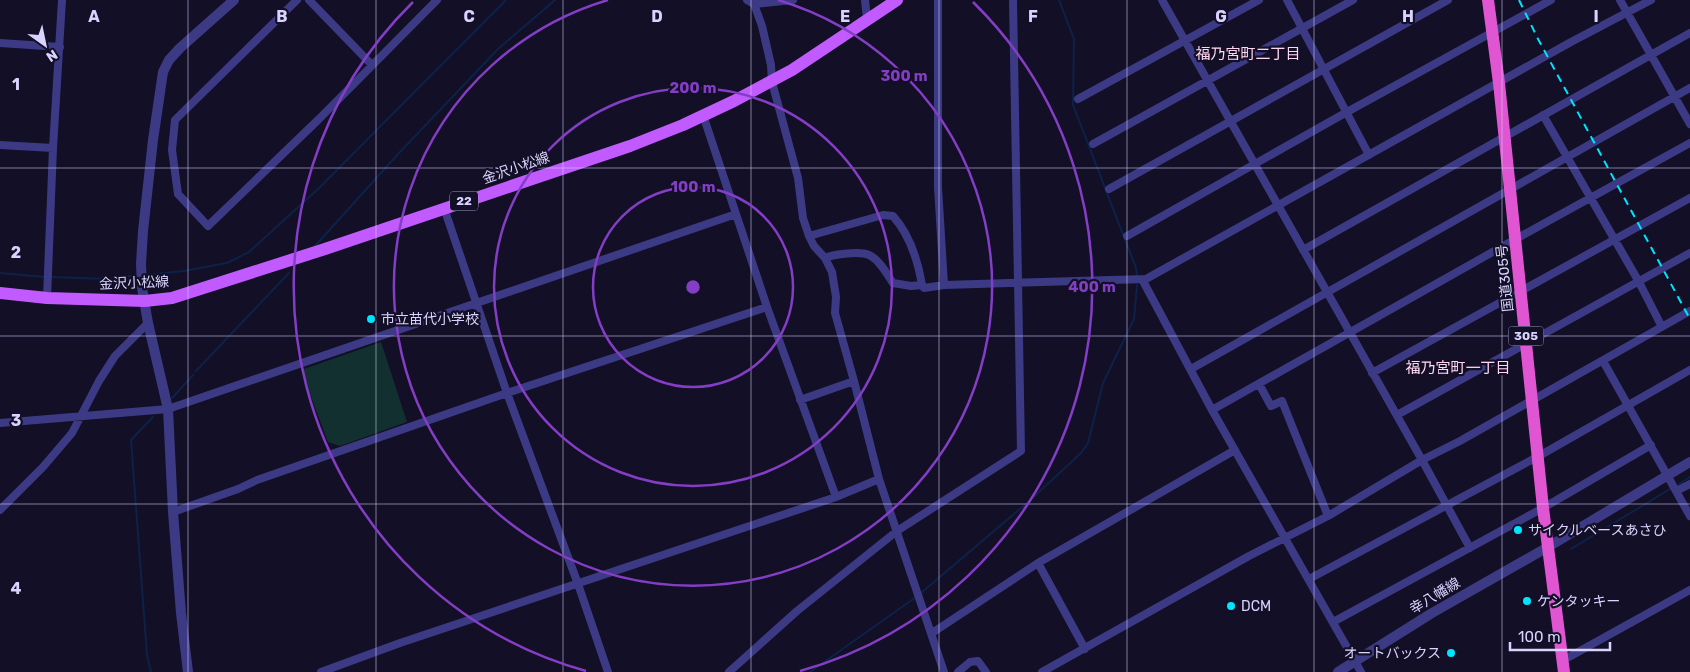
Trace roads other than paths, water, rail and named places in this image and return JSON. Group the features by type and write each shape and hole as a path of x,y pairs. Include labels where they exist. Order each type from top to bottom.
{"highway":[{"name":"国道305号","path":"1488,0 1516,240 1543,508 1564,672"}],"main road":[{"name":"金沢小松線","path":"0,293 143,294 172,298 197,291 630,146 703,115 772,82 897,0"}],"street":[{"path":"48,293 53,148 62,0"},
{"path":"188,672 173,512 168,409 148,323 143,294 141,264 148,186 163,72 169,60 180,48 234,0"},
{"path":"297,0 175,120 172,150 178,194 208,226 319,119 437,0"},
{"path":"309,0 372,65"},
{"path":"793,0 751,2 762,26 771,65 772,82 798,178 803,218 814,246 825,258 832,272 836,297 835,313 879,480 944,672"},
{"path":"865,0 867,19"},
{"path":"938,0 938,187 944,285"},
{"path":"729,672 797,611 897,531 1020,451 1013,0"},
{"path":"1162,0 1397,415 1470,548"},
{"path":"1078,99 1259,0"},
{"path":"1287,0 1369,155"},
{"path":"1093,144 1353,0"},
{"path":"1109,189 1448,0"},
{"path":"1127,236 1551,0"},
{"path":"1620,0 1690,124"},
{"path":"825,258 831,255 859,253 870,255 882,267 892,283 910,286 922,285 924,288 944,285 1017,282 1142,281 1651,0"},
{"path":"1303,250 1690,33"},
{"path":"0,43 60,47"},
{"path":"1191,369 1690,88"},
{"path":"703,115 800,400 836,497"},
{"path":"1543,115 1592,198 1662,327"},
{"path":"1212,410 1690,143"},
{"path":"0,145 53,148"},
{"path":"1372,372 1690,198"},
{"path":"444,208 507,393 578,584 608,672"},
{"path":"0,423 168,409 736,214"},
{"path":"809,236 882,215 893,216 908,239 922,285"},
{"path":"1397,415 1690,253"},
{"path":"1142,281 1212,410 1360,672"},
{"path":"173,512 238,489 257,480 507,393 768,307"},
{"path":"1042,672 1248,556 1328,516 1422,460 1460,441 1690,311"},
{"path":"0,510 64,444 115,356 148,323"},
{"path":"1603,360 1690,516"},
{"path":"1309,579 1539,456 1690,370"},
{"path":"800,400 854,381"},
{"path":"1259,384 1271,406 1282,402 1328,516"},
{"path":"1332,622 1543,508 1650,445"},
{"path":"932,633 1038,562 1235,450"},
{"name":"幸八幡線","path":"1338,672 1432,613 1548,547 1690,462"},
{"path":"321,672 400,643 836,497 879,480"},
{"path":"1676,491 1690,484"},
{"path":"1038,562 1085,649"},
{"path":"1562,658 1569,657 1690,590"},
{"path":"958,672 970,662 978,661 986,672"}],"waterway":[{"path":"144,275 184,271 227,263 249,252 317,190 506,0"},
{"path":"315,246 399,153 498,49 555,0"},
{"path":"1059,0 1074,39 1073,105 1136,268 1137,277"},
{"path":"0,273 45,277"},
{"path":"196,371 289,273"},
{"path":"50,277 108,279 137,275"},
{"path":"921,593 1027,503 1081,453 1088,443 1103,383 1134,319 1137,285"},
{"path":"172,398 193,375"},
{"path":"151,672 147,655 131,440 153,417"},
{"path":"1679,484 1690,477"},
{"path":"1571,549 1670,489"},
{"path":"810,672 916,597"}],"railway":[{"path":"1519,0 1538,39 1690,319"}],"place":[{"name":"市立苗代小学校","path":"371,319"},
{"name":"サイクルベースあさひ","path":"1518,530"},
{"name":"ケンタッキー","path":"1527,601"},
{"name":"DCM","path":"1231,606"},
{"name":"オートバックス","path":"1451,653"}],"district":[{"name":"福乃宮町二丁目","path":"1248,54"},
{"name":"福乃宮町一丁目","path":"1458,368"}]}
